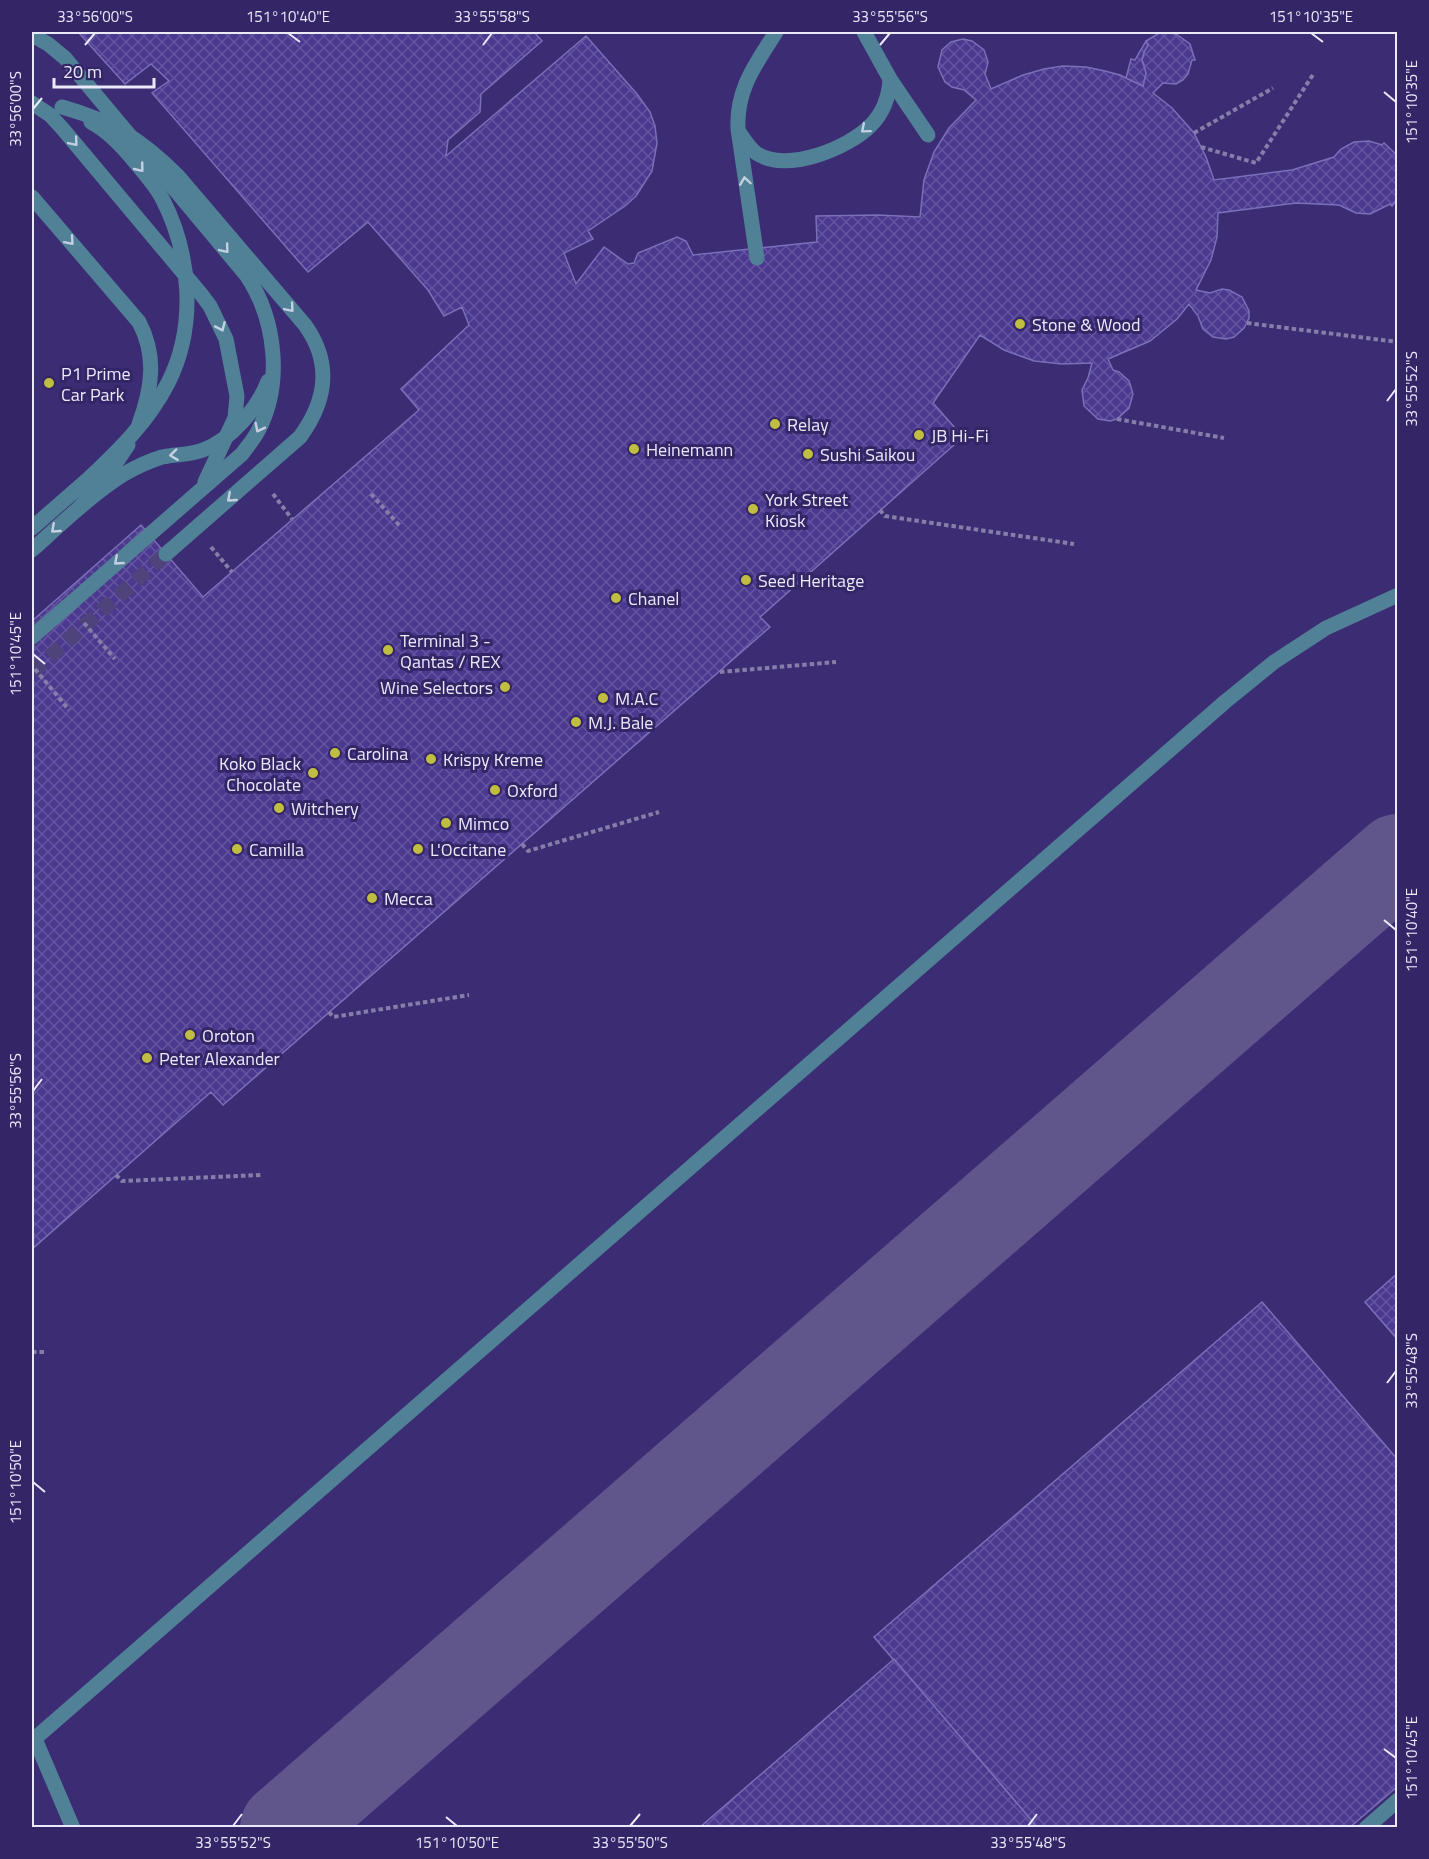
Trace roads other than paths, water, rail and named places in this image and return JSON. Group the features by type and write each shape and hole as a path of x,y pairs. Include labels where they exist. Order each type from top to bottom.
{"street":[{"path":"757,258 737,113 740,96 748,76 776,32"},
{"path":"864,32 890,79 928,135"},
{"path":"32,35 65,58 248,276 266,313 273,366 272,388 267,411 258,433 242,454 32,637"},
{"path":"738,129 746,143 757,154 772,160 789,161 819,155 854,138 871,126 883,110 889,94 890,79"},
{"path":"32,101 62,128 210,306 226,339 237,396 235,418 202,488"},
{"path":"32,101 93,116 114,125 158,156 178,176 305,325 321,353 323,369 319,403 312,420 300,437 166,554"},
{"path":"32,528 122,447 152,410 168,382 179,354 186,309 186,278 179,243 161,196 147,176 115,140 98,126 62,107"},
{"path":"32,196 139,322 150,350 150,387 136,429 105,479 78,509"},
{"path":"32,550 78,509 123,475 143,464 164,457 201,450 227,435 255,404 265,389 273,366"},
{"path":"73,1827 33,1740 1226,701 1274,662 1326,628 1398,596"},
{"path":"1366,1827 1398,1800"}],"tunnel":[{"path":"32,672 166,554"}],"place":[{"name":"Stone & Wood","path":"1020,324"},
{"name":"P1 Prime Car Park","path":"49,383"},
{"name":"Relay","path":"775,424"},
{"name":"JB Hi-Fi","path":"919,435"},
{"name":"Heinemann","path":"634,449"},
{"name":"Sushi Saikou","path":"808,454"},
{"name":"York Street Kiosk","path":"753,509"},
{"name":"Seed Heritage","path":"746,580"},
{"name":"Chanel","path":"616,598"},
{"name":"Terminal 3 - Qantas / REX","path":"388,650"},
{"name":"Wine Selectors","path":"505,687"},
{"name":"M.A.C","path":"603,698"},
{"name":"M.J. Bale","path":"576,722"},
{"name":"Carolina","path":"335,753"},
{"name":"Krispy Kreme","path":"431,759"},
{"name":"Koko Black Chocolate","path":"313,773"},
{"name":"Oxford","path":"495,790"},
{"name":"Witchery","path":"279,808"},
{"name":"Mimco","path":"446,823"},
{"name":"Camilla","path":"237,849"},
{"name":"L'Occitane","path":"418,849"},
{"name":"Mecca","path":"372,898"},
{"name":"Oroton","path":"190,1035"},
{"name":"Peter Alexander","path":"147,1058"}]}
